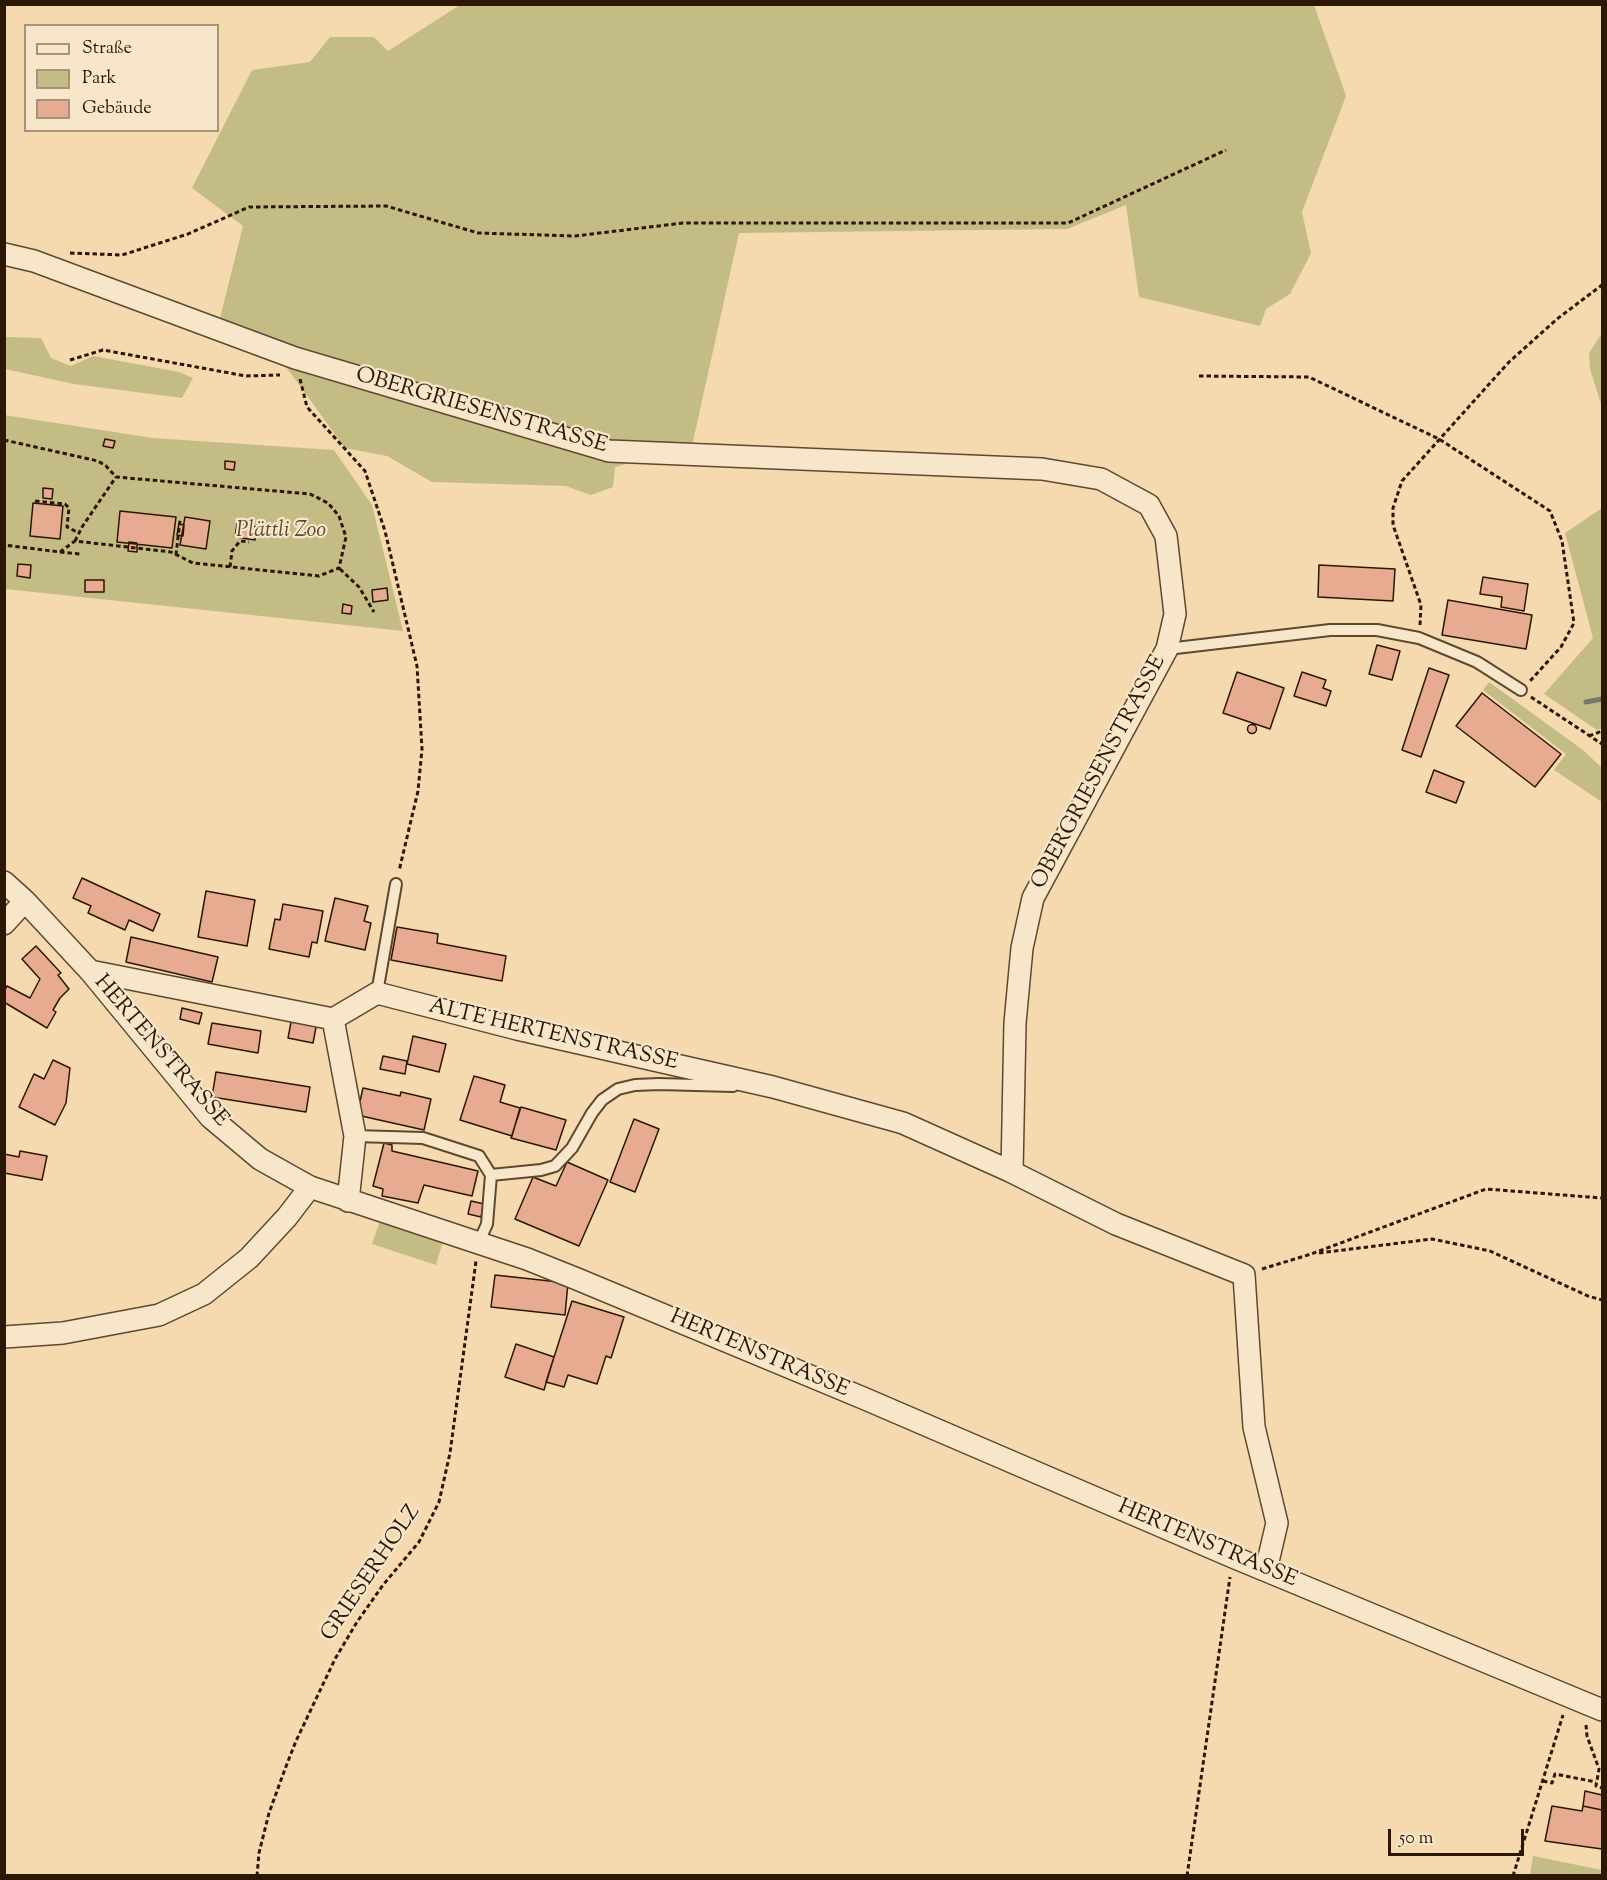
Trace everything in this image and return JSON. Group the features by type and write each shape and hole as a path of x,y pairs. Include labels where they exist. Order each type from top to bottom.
{"street":[{"name":"OBERGRIESENSTRASSE","path":"4,254 34,261 295,358 609,451 1042,469 1101,479 1149,505 1166,536 1175,614 1167,649 1033,898 1022,948 1015,1023 1012,1172"},
{"name":"HERTENSTRASSE","path":"4,882 25,901 90,971 210,1117 260,1159 310,1187 526,1259 577,1279 863,1398 1233,1557 1602,1710"},
{"path":"4,924 25,901"},
{"path":"90,971 333,1019 377,993"},
{"name":"ALTE HERTENSTRASSE","path":"377,993 517,1029 773,1087 903,1123 1012,1172"},
{"path":"333,1019 355,1136 348,1201"},
{"path":"1012,1172 1116,1224 1244,1275 1254,1428 1277,1523 1266,1570"},
{"path":"4,1337 63,1333 159,1315 204,1294 249,1258 287,1217 310,1187"}],"lane":[{"path":"1167,649 1330,630 1377,630 1419,638 1477,662 1521,690"},
{"path":"377,993 396,884"},
{"path":"491,1175 541,1170 555,1166 573,1148 592,1113 602,1100 626,1087 659,1084 773,1087"},
{"path":"355,1136 423,1138 479,1156 491,1175 487,1224 478,1244"}],"path":[{"path":"64,253 122,255 188,234 249,207 386,206 478,233 575,236 683,223 1068,223 1226,150"},
{"path":"1419,638 1421,605 1394,525 1393,508 1402,481 1509,362 1557,319 1602,285"},
{"path":"70,360 103,350 246,376 268,377 284,374 295,358"},
{"path":"295,358 307,407 365,471 385,531 417,666 422,749 418,791 396,884"},
{"path":"1199,376 1309,378 1439,439 1550,511 1562,541 1574,622 1561,647 1521,690 1602,744"},
{"path":"4,440 98,461 116,477 310,494 328,503 339,516 346,537 339,568"},
{"path":"60,552 75,541 116,477"},
{"path":"35,501 65,504 69,508 67,527 79,533"},
{"path":"176,555 180,520"},
{"path":"75,541 171,552 193,563 230,567 320,576 339,568"},
{"path":"230,567 232,551 240,541 249,542"},
{"path":"4,545 80,554"},
{"path":"339,568 359,587 374,612"},
{"path":"1589,736 1602,731"},
{"path":"1244,1275 1311,1254 1486,1189 1602,1198"},
{"path":"1311,1254 1432,1239 1490,1251 1588,1296 1602,1300"},
{"name":"GRIESERHOLZ","path":"257,1875 269,1813 296,1741 335,1659 357,1622 419,1542 439,1502 450,1453 478,1244"},
{"path":"1187,1875 1233,1557"},
{"path":"1513,1875 1569,1696"},
{"path":"1586,1729 1601,1769 1596,1786 1602,1788"},
{"path":"1543,1781 1552,1783 1555,1774 1597,1782"}],"green space":[{"path":"460,5 1314,5 1346,96 1302,212 1311,253 1290,294 1266,309 1260,326 1139,297 1126,205 1067,229 739,233 692,446 615,467 613,487 591,495 566,486 432,482 387,456 345,448 268,342 219,322 243,226 192,188 252,70 310,62 330,37 374,37 388,51"},
{"path":"1602,333 1602,407 1590,369 1589,353"},
{"path":"5,337 41,338 51,358 71,366 93,356 179,372 193,378 182,398 74,384 5,369"},
{"name":"Plättli Zoo","path":"4,415 153,438 334,450 372,505 403,631 5,589"},
{"path":"1602,508 1602,728 1597,730 1544,694 1593,638 1565,533"},
{"path":"1489,682 1583,750 1602,768 1602,802 1554,770 1566,754 1483,690"},
{"path":"380,1221 443,1241 436,1265 372,1244"},
{"path":"1533,1856 1602,1870 1602,1875 1530,1875"}],"building":[{"path":"105,439 115,441 113,448 103,446"},
{"path":"225,461 235,462 234,470 225,469"},
{"path":"43,488 53,489 52,499 43,498"},
{"path":"33,503 63,506 60,539 30,536"},
{"path":"120,511 176,517 172,548 117,542"},
{"path":"185,517 210,521 206,549 180,545"},
{"path":"179,524 184,525 183,536 177,535"},
{"path":"237,524 257,527 255,540 235,537"},
{"path":"129,542 137,543 137,552 128,551"},
{"path":"18,564 31,565 30,578 17,576"},
{"path":"1319,565 1395,569 1393,601 1318,597"},
{"path":"1483,577 1528,584 1524,611 1501,607 1502,597 1480,594"},
{"path":"85,580 104,580 104,592 85,592"},
{"path":"387,588 388,600 373,602 372,590"},
{"path":"1448,600 1532,615 1526,649 1442,635"},
{"path":"343,604 352,606 351,614 342,613"},
{"path":"1377,645 1400,651 1392,680 1369,674"},
{"path":"1429,668 1449,675 1421,757 1402,750"},
{"path":"1237,672 1284,688 1270,729 1223,713"},
{"path":"1302,672 1326,680 1323,688 1331,691 1326,706 1294,696"},
{"path":"1482,693 1561,754 1535,787 1456,726"},
{"path":"1252,725 1256,729 1252,733 1248,729"},
{"path":"1434,770 1464,782 1456,803 1426,792"},
{"path":"82,878 160,914 153,931 129,920 125,930 88,913 91,906 73,898"},
{"path":"206,891 255,900 247,946 198,937"},
{"path":"335,898 368,906 364,921 371,923 365,950 325,941"},
{"path":"283,904 323,911 317,943 312,942 309,957 269,949 275,919 280,920"},
{"path":"397,927 438,934 437,943 506,956 502,981 391,960"},
{"path":"131,937 218,957 212,982 126,962"},
{"path":"36,946 61,973 58,975 69,989 53,1010 56,1012 47,1028 4,1002 4,991 7,986 30,998 40,979 22,959"},
{"path":"182,1008 202,1013 199,1024 180,1019"},
{"path":"292,1017 317,1022 313,1043 288,1038"},
{"path":"212,1023 261,1031 258,1053 208,1044"},
{"path":"413,1036 446,1044 439,1072 407,1064"},
{"path":"383,1056 407,1061 405,1074 380,1069"},
{"path":"53,1060 70,1068 66,1103 55,1125 19,1107 34,1074 44,1079"},
{"path":"216,1072 310,1087 306,1112 212,1097"},
{"path":"474,1076 505,1085 500,1102 520,1108 512,1136 460,1120"},
{"path":"363,1088 400,1096 401,1092 431,1099 424,1130 357,1115"},
{"path":"521,1107 566,1120 556,1150 511,1138"},
{"path":"634,1119 659,1129 635,1192 610,1182"},
{"path":"384,1143 392,1145 392,1151 478,1171 472,1196 424,1185 418,1203 382,1196 383,1189 373,1186"},
{"path":"20,1151 47,1156 42,1180 4,1173 4,1154 19,1157"},
{"path":"567,1162 608,1180 579,1246 515,1219 533,1177 556,1186"},
{"path":"471,1201 484,1204 481,1217 468,1214"},
{"path":"495,1275 568,1283 565,1315 491,1307"},
{"path":"572,1301 624,1317 611,1358 606,1356 597,1384 568,1375 564,1387 546,1382"},
{"path":"516,1344 554,1357 544,1390 505,1377"},
{"path":"1585,1791 1602,1795 1602,1810 1583,1806"},
{"path":"1552,1806 1582,1811 1583,1806 1602,1810 1602,1849 1545,1841"}],"waterway":[{"path":"1586,702 1602,699"}]}
